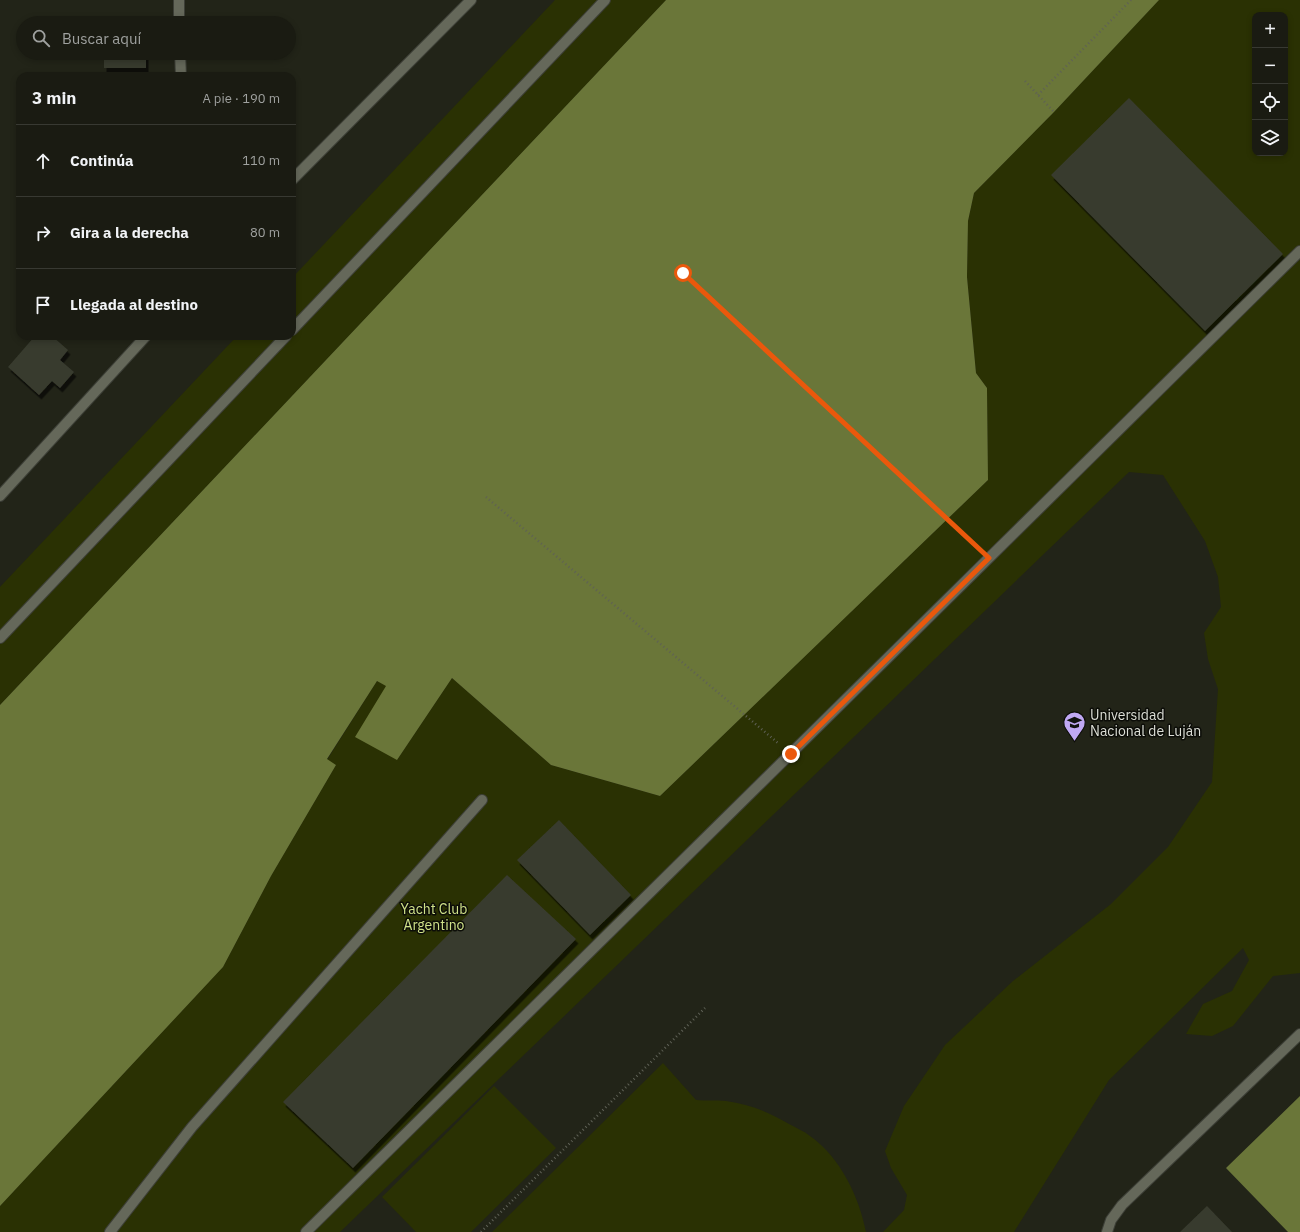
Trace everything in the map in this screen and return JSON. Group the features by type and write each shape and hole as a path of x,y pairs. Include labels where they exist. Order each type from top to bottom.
{"street":[{"path":"179,0 179,16"},
{"path":"296,176 471,0"},
{"path":"296,326 605,0"},
{"path":"180,60 181,72"},
{"path":"306,1232 1300,251"},
{"path":"0,496 142,340"},
{"path":"0,638 282,340"},
{"path":"110,1232 192,1127 482,800"},
{"path":"1107,1232 1111,1220 1122,1205 1300,1034"}],"path":[{"path":"1038,95 1131,0"},
{"path":"1025,81 1054,112"},
{"path":"683,273 989,558"},
{"path":"486,497 791,754"},
{"path":"481,1232 706,1008"}],"green space":[{"path":"555,0 666,0 0,705 0,587 233,340 296,340 296,274"},
{"name":"Yacht Club Argentino","path":"1159,0 1300,0 1300,973 1273,976 1233,1026 1212,1036 1186,1034 1203,1004 1232,991 1249,960 1243,948 1109,1080 1014,1232 883,1232 904,1210 907,1195 891,1168 885,1151 904,1106 945,1045 1013,981 1111,904 1168,847 1212,782 1218,689 1208,659 1204,633 1221,607 1218,577 1205,541 1163,475 1129,472 340,1232 0,1232 0,1206 223,967 271,876 336,765 327,760 377,681 387,686 397,760 452,678 551,765 660,796 988,480 987,388 976,373 967,277 968,221 974,193 1054,112"},
{"path":"663,1063 696,1100 726,1101 743,1104 759,1109 808,1134 831,1155 847,1179 859,1205 866,1232 492,1232"},
{"path":"494,1086 556,1148 471,1232 416,1232 382,1197"}],"shaded area":[{"path":"666,0 1159,0 1054,112 974,193 968,221 967,277 976,373 987,388 988,480 660,796 551,765 452,678 397,760 355,737 386,686 377,681 327,759 336,765 271,876 223,967 0,1206 0,705"},
{"path":"1300,1096 1300,1232 1288,1232 1226,1168"}],"building":[{"path":"104,60 146,60 146,68 104,68"},
{"path":"1129,98 1283,254 1205,331 1051,175"},
{"path":"32,340 57,340 68,350 60,360 74,372 60,388 52,381 39,395 8,367"},
{"path":"559,820 631,895 590,935 517,860"},
{"path":"507,875 576,939 353,1168 283,1102"},
{"path":"1207,1206 1232,1232 1180,1232"}],"place":[{"name":"Universidad Nacional de Luján","path":"1074,742"}],"route":[{"path":"683,273 989,558 791,754"}]}
